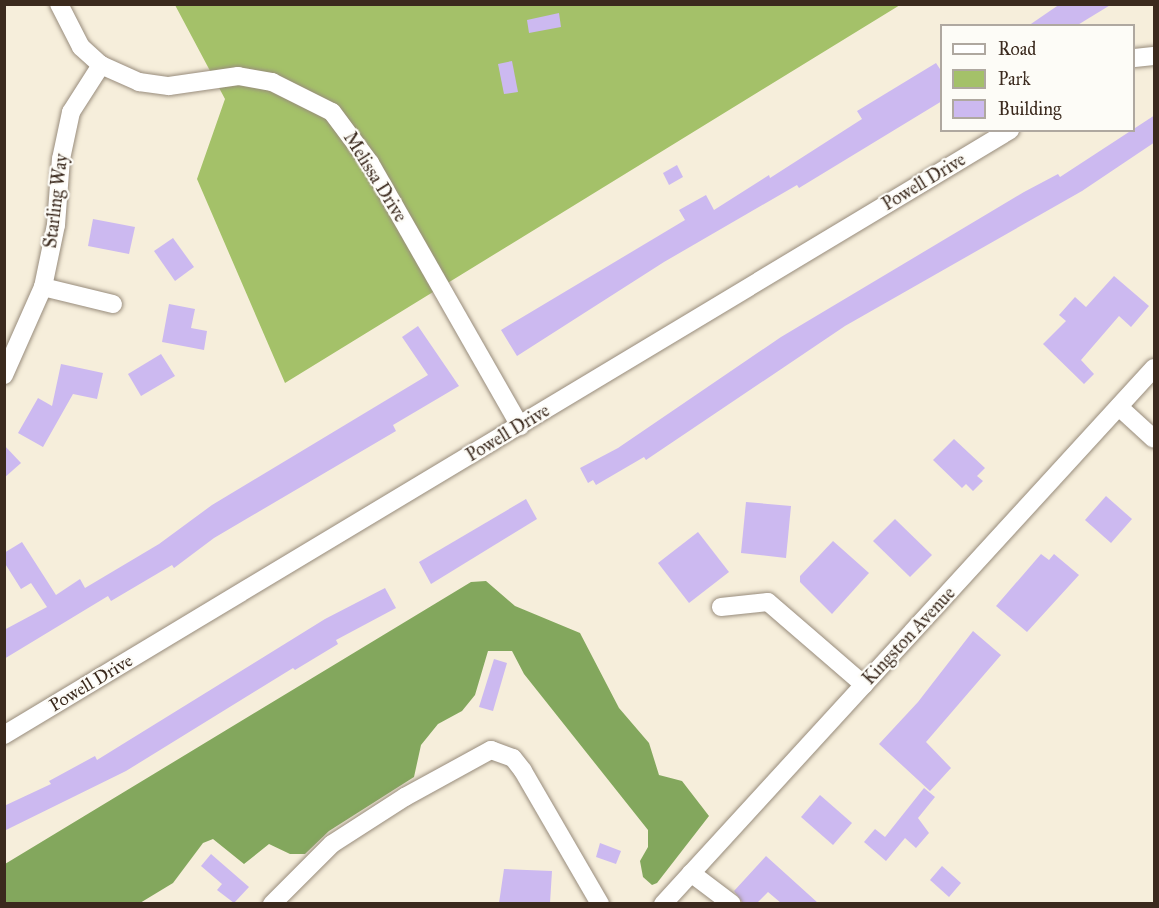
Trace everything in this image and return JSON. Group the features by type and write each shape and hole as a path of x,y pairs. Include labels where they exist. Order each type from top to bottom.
{"street":[{"name":"Melissa Drive","path":"59,4 81,47 101,65 139,82 169,86 238,76 273,82 332,112 370,163 520,426"},
{"path":"1135,58 1155,56"},
{"name":"Starling Way","path":"4,375 43,287 56,225 66,129 71,112 101,65"},
{"name":"Powell Drive","path":"4,735 1007,132"},
{"path":"43,287 113,304"},
{"name":"Kingston Avenue","path":"663,903 1155,368"},
{"path":"1119,408 1155,439"},
{"path":"721,607 768,602 864,685"},
{"path":"274,903 332,844 405,797 491,750 513,758 524,771 600,903"},
{"path":"691,873 732,903"}],"green space":[{"path":"175,5 900,5 285,383 197,179 225,99"},
{"path":"486,581 515,606 580,633 619,708 649,743 659,775 682,781 709,816 657,883 652,885 643,877 640,861 648,847 648,830 524,674 512,651 488,651 475,695 462,711 438,724 421,745 414,777 329,831 305,854 290,854 269,844 244,864 213,839 203,843 173,883 140,903 5,903 5,864 471,582"}],"building":[{"path":"1060,4 1112,4 1079,24 1031,24"},
{"path":"559,13 561,27 529,33 527,20"},
{"path":"512,61 518,92 504,94 498,64"},
{"path":"936,63 940,69 940,102 799,188 797,185 664,262 517,356 501,330 685,220 679,210 706,195 714,210 769,175 770,178 862,119 857,111"},
{"path":"1155,115 1155,142 1082,191 845,326 646,460 644,457 596,485 593,480 588,483 580,468 618,448 781,337 1024,192 1058,174 1060,177 1129,132 1135,132 1135,128"},
{"path":"677,165 683,177 669,185 663,173"},
{"path":"93,219 135,227 129,254 88,246"},
{"path":"173,238 194,267 175,281 154,251"},
{"path":"1114,276 1149,306 1131,327 1119,316 1081,360 1094,374 1084,384 1043,344 1066,321 1059,315 1075,297 1086,307"},
{"path":"169,304 195,309 191,328 207,331 204,350 162,342"},
{"path":"418,326 459,386 393,425 396,431 214,538 174,568 172,565 111,601 108,596 4,659 4,630 47,607 31,583 21,589 4,562 4,553 22,542 56,595 80,579 85,588 159,544 212,505 428,375 402,337"},
{"path":"161,354 175,376 141,396 128,374"},
{"path":"61,364 103,373 97,399 73,394 43,447 18,433 38,398 52,406"},
{"path":"954,439 985,468 977,476 983,481 973,491 966,484 962,488 933,460"},
{"path":"4,445 21,463 4,478"},
{"path":"1106,496 1132,519 1111,543 1085,520"},
{"path":"526,499 537,519 431,584 419,562"},
{"path":"746,502 791,506 786,558 741,553"},
{"path":"895,519 932,555 910,577 873,541"},
{"path":"698,532 729,572 689,603 658,563"},
{"path":"833,541 869,573 832,614 800,582 800,576"},
{"path":"1041,554 1049,560 1054,554 1079,575 1027,632 996,606"},
{"path":"385,588 396,608 336,640 338,644 295,670 293,668 126,771 4,831 4,806 51,784 49,781 95,756 97,760 325,619"},
{"path":"973,631 1001,655 926,742 951,768 930,791 879,744 918,702"},
{"path":"494,659 507,663 493,711 479,707"},
{"path":"924,788 935,797 918,818 929,833 916,848 905,838 886,861 864,842 875,829 885,837"},
{"path":"820,795 852,823 833,845 801,817"},
{"path":"600,843 621,851 616,864 596,857"},
{"path":"211,854 249,887 234,903 217,890 222,884 201,866"},
{"path":"766,856 818,903 781,903 768,892 757,903 743,903 734,891"},
{"path":"942,866 961,883 949,897 930,880"},
{"path":"504,869 552,871 550,903 499,903"}]}
